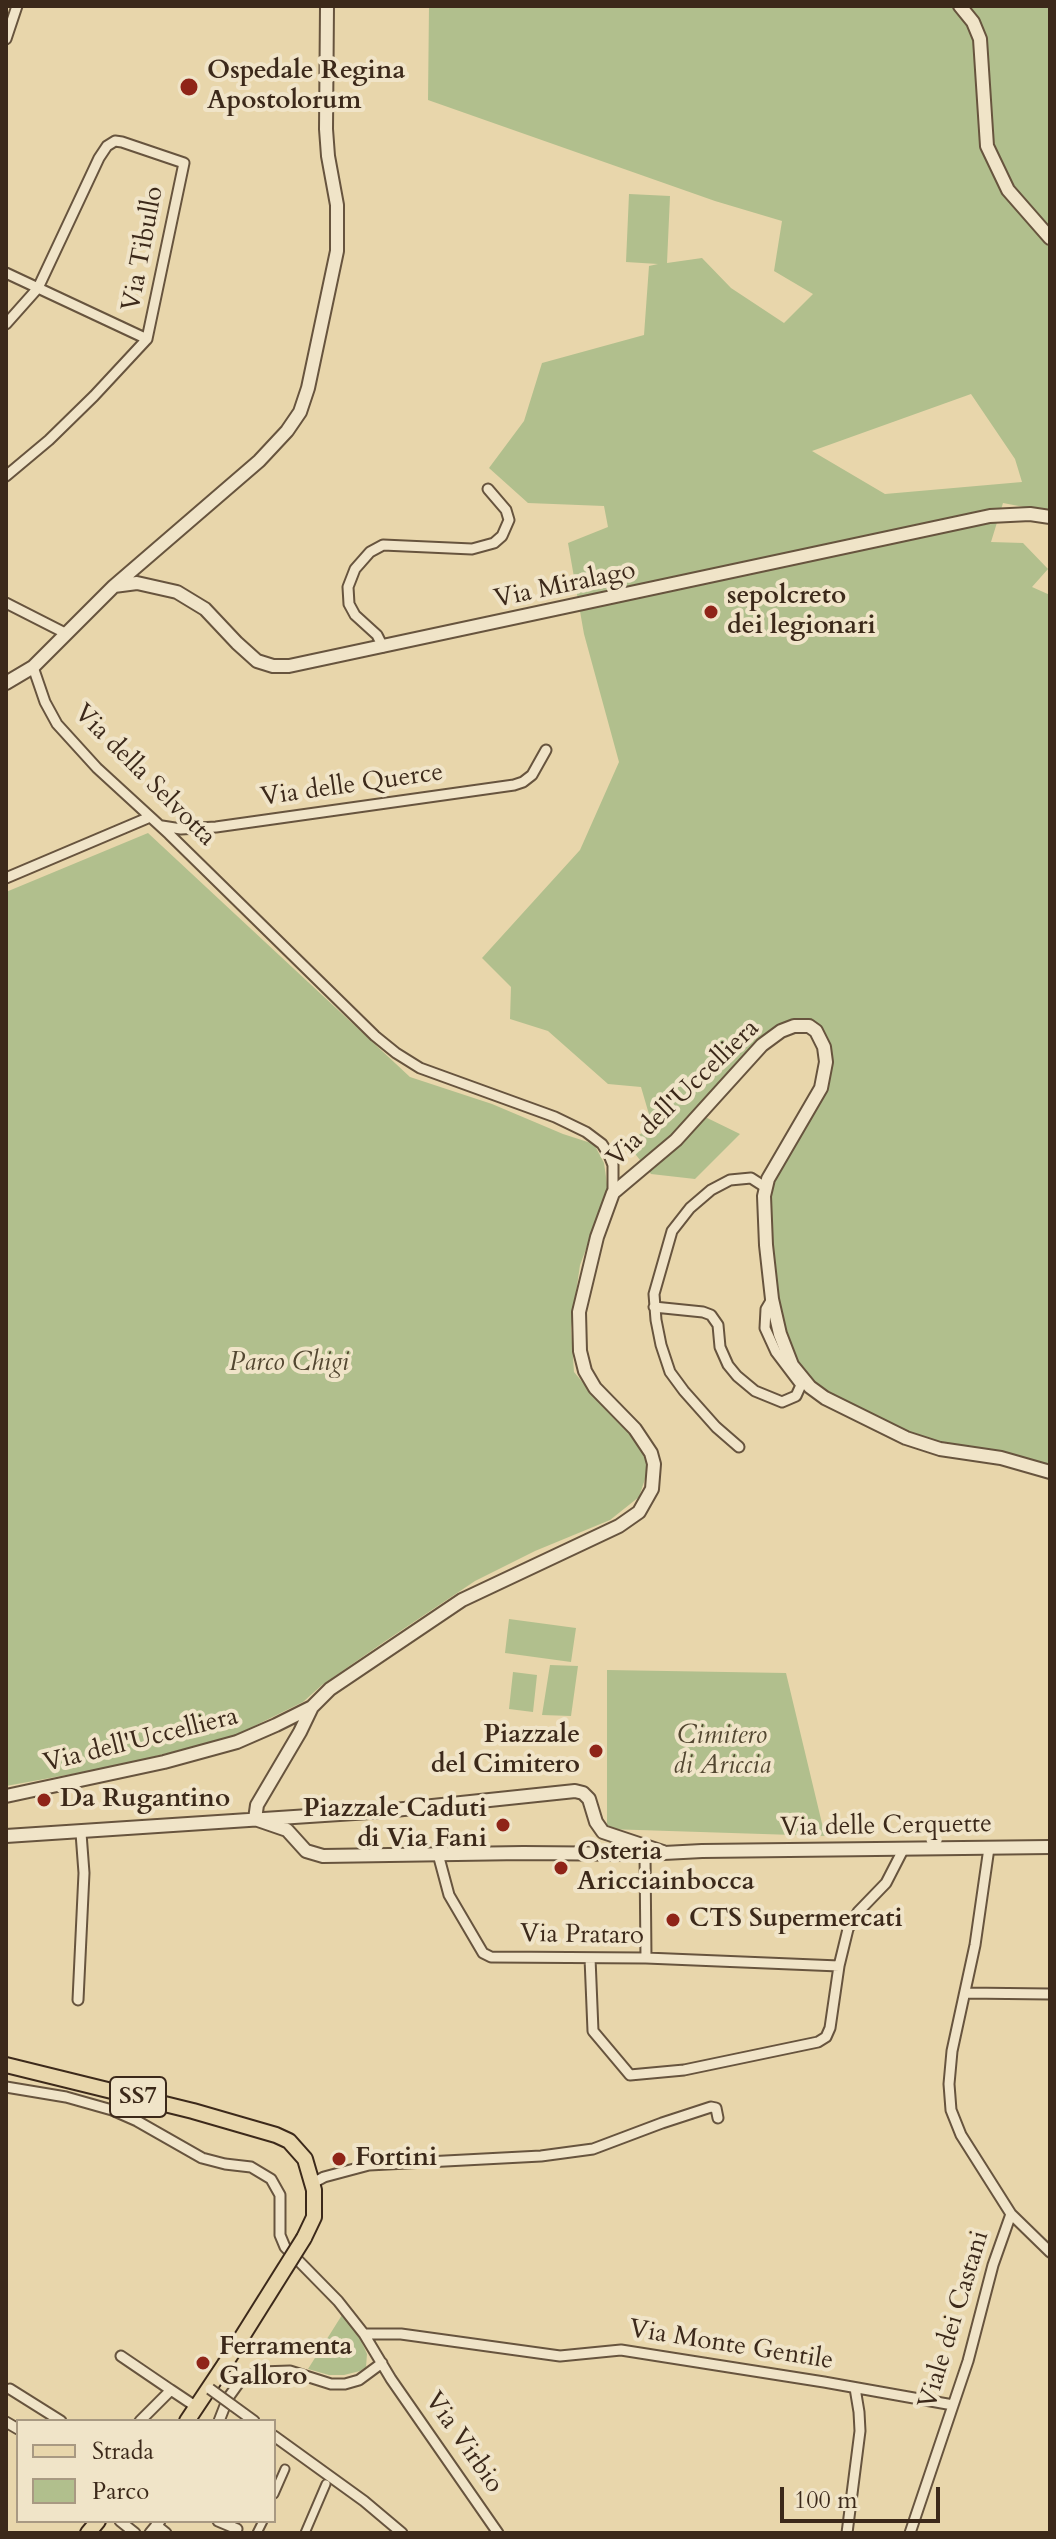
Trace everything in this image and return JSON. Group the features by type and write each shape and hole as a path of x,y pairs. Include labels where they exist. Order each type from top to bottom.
{"main road":[{"name":"SS7","path":"6,2065 193,2111 276,2135 289,2141 302,2154 313,2183 315,2209 311,2226 189,2419"}],"street":[{"path":"6,39 17,6"},
{"path":"6,683 33,667 114,586 259,461 290,426 306,398 337,251 337,205 326,129 327,6"},
{"path":"960,6 973,22 980,39 987,146 1008,190 1050,238"},
{"name":"Via Tibullo","path":"6,476 49,440 147,339 184,163 125,142 109,144 99,158 38,288"},
{"path":"6,273 147,339"},
{"path":"6,324 38,288"},
{"path":"383,647 373,630 355,615 349,604 348,587 355,569 370,552 383,545 472,549 494,543 505,532 509,520 506,510 488,489"},
{"name":"Via Miralago","path":"114,586 137,583 177,592 212,615 249,655 267,665 299,665 990,516 1030,514 1050,517"},
{"path":"6,603 65,633"},
{"name":"Via della Selvotta","path":"33,667 45,702 57,724 97,768 375,1036 396,1053 440,1077 555,1117 593,1136 602,1144 613,1165 613,1193"},
{"name":"Via delle Querce","path":"150,817 165,828 216,827 514,785 532,775 546,750"},
{"path":"7,875 150,817"},
{"name":"Via dell'Uccelliera","path":"6,1796 164,1762 237,1742 312,1707 330,1689 462,1600 619,1526 639,1512 654,1478 651,1453 635,1429 595,1388 583,1365 578,1339 579,1312 588,1266 613,1193 676,1140 767,1041 790,1027 805,1025 816,1031 824,1047 824,1079 765,1187"},
{"path":"739,1447 716,1427 670,1372 662,1353 654,1307 656,1283 667,1243 677,1223 711,1190 730,1180 751,1178 765,1187 766,1245 772,1299 780,1334 792,1365 810,1387 825,1398 922,1444 1001,1458 1050,1472"},
{"path":"654,1307 711,1315 718,1325 720,1347 728,1365 755,1391 782,1402 796,1396 801,1385 776,1352 765,1328 766,1309 772,1299"},
{"path":"255,1819 257,1805 312,1707"},
{"path":"6,1836 385,1811 579,1792 589,1799 596,1822 603,1832 663,1852"},
{"name":"Via delle Cerquette","path":"255,1819 287,1830 306,1851 323,1856 1050,1847"},
{"path":"78,2000 84,1873 81,1833"},
{"path":"590,1958 593,2031 630,2075 684,2070 823,2040 830,2028 839,1966 851,1923 886,1883 904,1848"},
{"name":"Viale dei Castani","path":"910,2533 968,2361 993,2265 1011,2214 961,2135 951,2110 949,2084 952,2051 978,1928 989,1848"},
{"name":"Via Prataro","path":"438,1854 449,1895 483,1953 491,1957 646,1958 839,1966"},
{"path":"645,1854 646,1958"},
{"path":"965,1993 1050,1994"},
{"name":"Via Virbio","path":"6,2087 66,2097 112,2110 202,2158 247,2166 273,2181 279,2191 280,2235 287,2249 338,2301 364,2334 391,2379 498,2533"},
{"path":"313,2183 369,2165 541,2156 593,2149 711,2107 716,2108 718,2118"},
{"path":"1011,2214 1050,2252"},
{"name":"Via Monte Gentile","path":"364,2334 401,2334 560,2356 621,2350 953,2405"},
{"path":"121,2356 198,2408"},
{"path":"220,2419 228,2398 248,2376 261,2372 290,2371 331,2384 345,2384 359,2380 382,2363"},
{"name":"Via Monte Gentile","path":"847,2533 860,2431 855,2388"},
{"path":"10,2389 58,2419"},
{"path":"210,2389 251,2419"},
{"path":"142,2419 171,2390"},
{"path":"276,2437 364,2501 402,2533"},
{"path":"276,2489 285,2469"},
{"path":"305,2533 326,2484"},
{"path":"223,2523 237,2529"},
{"path":"155,2526 166,2533"}],"green space":[{"path":"429,6 1050,6 1050,512 1003,503 991,542 1023,543 1048,569 1032,587 1050,595 1050,1472 965,1445 940,1449 810,1387 780,1334 764,1196 825,1070 816,1031 781,1031 699,1114 740,1134 695,1179 651,1174 625,1141 653,1128 641,1087 608,1084 548,1031 510,1019 511,987 482,958 580,850 619,762 584,634 568,543 608,527 604,506 528,503 489,468 524,421 542,363 644,335 649,266 658,264 626,262 629,194 670,196 667,263 702,258 731,288 784,323 813,294 774,271 782,221 715,201 428,100","holes":["971,394 1015,459 1022,482 885,494 812,451"]},
{"name":"Parco Chigi","path":"148,833 410,1077 492,1104 594,1144 604,1163 608,1191 580,1265 571,1328 574,1372 600,1403 632,1433 649,1467 639,1497 610,1520 535,1551 475,1581 322,1685 303,1702 232,1737 116,1766 6,1786 6,892"},
{"path":"509,1619 576,1628 571,1662 505,1653"},
{"path":"550,1665 578,1666 571,1716 542,1715"},
{"name":"Cimitero di Ariccia","path":"607,1670 786,1673 825,1836 607,1829"},
{"path":"513,1672 537,1675 533,1712 509,1709"},
{"path":"342,2315 360,2338 367,2354 366,2367 344,2375 329,2375 308,2369"}],"place":[{"name":"Ospedale Regina Apostolorum","path":"189,87"},
{"name":"sepolcreto dei legionari","path":"711,612"},
{"name":"Piazzale del Cimitero","path":"596,1751"},
{"name":"Da Rugantino","path":"44,1800"},
{"name":"Piazzale Caduti di Via Fani","path":"503,1825"},
{"name":"Osteria Aricciainbocca","path":"561,1868"},
{"name":"CTS Supermercati","path":"673,1920"},
{"name":"Fortini","path":"339,2159"},
{"name":"Ferramenta Galloro","path":"203,2363"}]}
